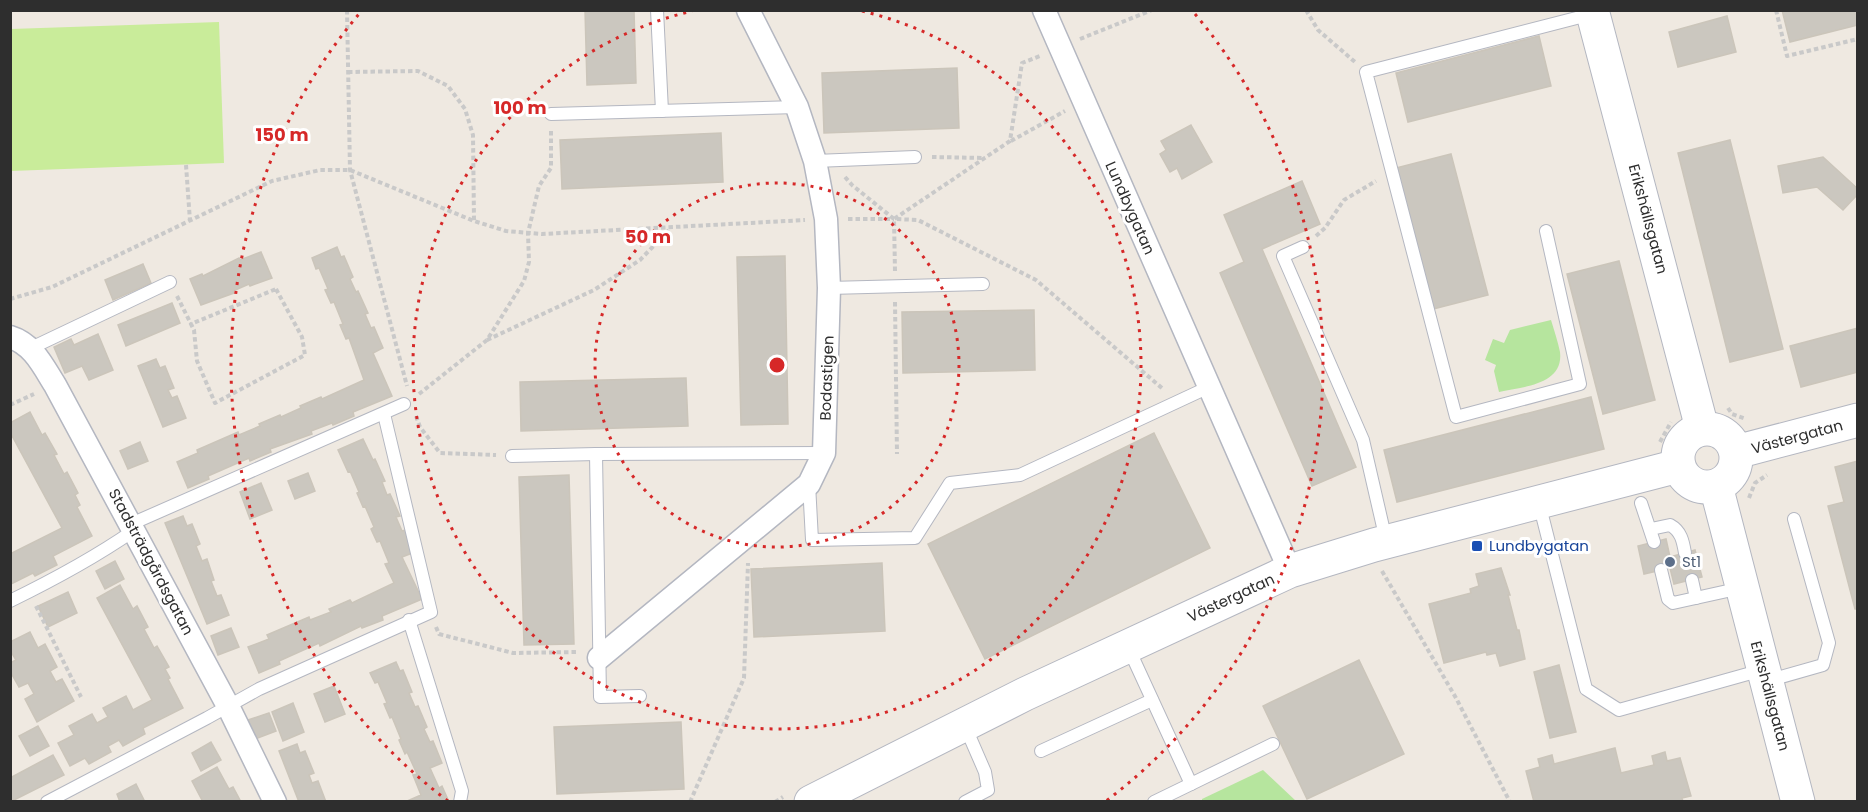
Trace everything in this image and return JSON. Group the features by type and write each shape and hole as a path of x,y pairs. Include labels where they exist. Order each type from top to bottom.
{"street":[{"name":"Bodastigen","path":"598,657 810,484 825,453 829,288 823,161 748,10"},
{"name":"Lundbygatan","path":"1044,10 1290,571"},
{"name":"Erikshällsgatan","path":"1593,12 1702,428"},
{"name":"Stadsträdgårdsgatan","path":"20,343 34,353 55,385 228,706 275,801"},
{"name":"Västergatan","path":"1736,452 1857,420"},
{"name":"Västergatan","path":"1702,428 1718,429 1729,438 1736,452 1735,468 1725,481 1716,486"},
{"path":"1702,428 1689,433 1680,446 1678,466 1683,475 1695,485 1716,486"},
{"name":"Västergatan","path":"811,801 1128,646 1290,571 1384,556 1539,502 1678,466"},
{"name":"Erikshällsgatan","path":"1716,486 1798,801"}],"lane":[{"path":"657,10 662,111"},
{"path":"1546,231 1580,384 1455,417 1366,72 1593,12"},
{"path":"551,114 797,107"},
{"path":"823,161 915,157"},
{"path":"1303,247 1283,256 1362,440 1384,556"},
{"path":"20,343 170,282"},
{"path":"829,288 983,284"},
{"path":"810,484 812,540 915,538 950,483 1020,475 1209,387"},
{"path":"10,601 99,555 132,527 384,414 410,405"},
{"path":"47,801 259,689 431,612 384,414"},
{"path":"512,456 825,453"},
{"path":"596,454 600,697 640,696"},
{"path":"1539,502 1586,689 1619,710 1764,676 1823,665 1829,643 1794,519"},
{"path":"1641,503 1653,536 1670,525 1682,538 1686,553"},
{"path":"1661,570 1668,599 1673,603 1742,588"},
{"path":"1692,580 1696,598"},
{"path":"409,620 462,791 460,801"},
{"path":"1128,646 1191,784"},
{"path":"1041,751 1152,700"},
{"path":"964,725 985,772 987,790 965,801"},
{"path":"1154,801 1273,744"}],"path":[{"path":"347,10 350,170 408,390"},
{"path":"1010,141 1022,63 1152,10"},
{"path":"1306,10 1318,30 1366,72"},
{"path":"1776,10 1786,56 1857,39"},
{"path":"348,72 418,71 448,86 465,109 473,135 474,221"},
{"path":"894,219 1010,141 1083,101"},
{"path":"487,340 524,281 529,262 528,233 539,186 551,168 551,114"},
{"path":"915,157 986,158"},
{"path":"823,161 894,219"},
{"path":"186,165 190,221"},
{"path":"10,299 52,287 272,181 320,170 350,170 474,221 506,231 528,233 826,219 918,219 1036,280 1177,402"},
{"path":"1303,247 1325,228 1344,200 1392,172"},
{"path":"894,219 897,454"},
{"path":"512,456 440,453 420,427 410,405 487,340 594,290 640,260 672,227"},
{"path":"170,282 191,324 194,330 197,361 215,403 305,355 302,338 276,290 191,324"},
{"path":"1693,394 1713,390 1732,414 1754,421"},
{"path":"1725,523 1749,517 1748,502 1755,483 1771,473"},
{"path":"690,801 744,678 748,559 754,530"},
{"path":"1384,556 1510,801"},
{"path":"29,592 81,697"},
{"path":"431,612 439,634 513,653 578,651 598,657"}],"green space":[{"path":"219,22 224,163 11,171 11,29"},
{"path":"1551,320 1560,352 1559,363 1555,371 1549,378 1540,382 1499,392 1494,371 1496,365 1485,360 1493,339 1504,343 1510,330"},
{"path":"1263,770 1296,801 1202,801 1202,799"}],"building":[{"path":"585,10 634,10 636,83 587,85"},
{"path":"1782,10 1858,10 1858,25 1790,42"},
{"path":"1727,16 1736,52 1678,67 1669,32"},
{"path":"1539,36 1551,86 1408,122 1396,73"},
{"path":"957,68 959,128 824,133 822,73"},
{"path":"1191,125 1212,162 1182,179 1177,168 1170,172 1160,154 1166,150 1161,141"},
{"path":"721,133 723,182 562,189 560,140"},
{"path":"1730,140 1783,349 1730,362 1678,153"},
{"path":"1451,154 1488,295 1433,309 1396,168"},
{"path":"1823,157 1858,189 1858,194 1843,210 1817,187 1783,193 1778,166"},
{"path":"1302,181 1320,224 1262,249 1356,467 1312,486 1220,273 1244,262 1224,215"},
{"path":"337,247 341,257 344,256 353,277 350,279 368,313 365,314 371,328 374,327 383,348 373,353 392,396 353,412 354,416 311,431 312,434 270,449 271,452 250,461 249,458 208,476 209,479 188,488 177,462 198,453 197,450 238,432 239,435 260,426 259,424 280,415 281,417 301,408 300,406 364,380 349,338 346,339 340,325 343,324 334,302 331,303 325,290 328,289 312,258"},
{"path":"261,252 272,278 250,286 249,284 233,291 234,293 201,305 190,279 202,274 203,276 239,258 240,260"},
{"path":"785,256 788,424 741,425 737,257"},
{"path":"1619,261 1655,400 1603,414 1567,274"},
{"path":"143,264 151,283 113,300 105,280"},
{"path":"172,303 180,323 126,346 118,325"},
{"path":"1034,310 1035,370 903,373 902,312"},
{"path":"1858,328 1858,372 1801,387 1790,346"},
{"path":"98,334 113,370 89,380 82,366 65,373 54,347 71,339 74,345"},
{"path":"156,359 160,368 165,366 174,388 168,390 172,398 177,396 186,418 163,427 138,366"},
{"path":"686,378 688,426 521,431 520,382"},
{"path":"1591,397 1604,449 1397,502 1384,450"},
{"path":"30,412 42,435 45,433 57,454 54,455 64,474 67,472 78,493 75,495 80,505 77,507 92,536 53,556 57,565 11,584 10,554 62,528 10,432 10,423"},
{"path":"1154,433 1210,548 985,659 928,544"},
{"path":"363,439 385,481 382,482 387,495 390,494 400,516 396,517 402,531 406,530 415,552 402,557 422,599 382,616 383,620 362,628 361,626 320,646 319,643 259,673 248,647 269,639 267,635 309,617 310,620 331,612 329,609 350,600 352,603 394,583 385,564 389,563 380,541 377,542 371,529 374,527 357,493 359,492 350,471 348,472 338,450"},
{"path":"140,442 148,461 128,469 120,451"},
{"path":"1858,461 1858,609 1855,609 1828,506 1844,502 1835,467"},
{"path":"308,473 315,491 295,499 288,481"},
{"path":"569,475 574,644 524,645 519,477"},
{"path":"261,483 272,510 250,519 240,492"},
{"path":"183,516 187,526 192,524 200,544 196,546 202,561 207,559 214,580 211,581 217,596 221,595 229,615 207,624 165,523"},
{"name":"St1","path":"1666,539 1670,557 1695,550 1702,577 1674,584 1670,568 1644,574 1638,546"},
{"path":"115,561 124,579 105,589 96,571"},
{"path":"882,563 885,631 754,637 751,569"},
{"path":"1501,568 1510,595 1508,595 1525,659 1500,666 1496,653 1487,655 1486,652 1444,663 1429,604 1471,593 1470,589 1479,586 1476,574"},
{"path":"120,585 133,609 137,606 148,627 144,629 154,648 157,646 169,667 165,669 170,678 168,679 183,708 143,728 145,734 123,746 119,740 108,746 111,752 89,764 85,758 70,766 58,743 74,735 69,726 92,714 97,723 108,717 103,708 126,696 133,710 152,700 97,598"},
{"path":"68,592 77,613 48,627 38,606"},
{"path":"231,628 239,647 218,655 211,636"},
{"path":"30,632 38,648 45,644 57,667 50,671 56,682 62,679 74,701 37,722 25,699 34,694 28,683 19,687 10,671 10,663 16,660 10,650 10,642"},
{"path":"1359,660 1404,754 1307,799 1263,706"},
{"path":"396,662 400,671 403,670 412,692 409,693 415,707 418,706 427,727 424,729 430,742 433,741 442,763 430,768 439,788 442,786 449,802 405,802 421,795 413,775 417,774 399,740 401,739 384,704 387,703 378,682 375,683 370,673"},
{"path":"1559,665 1576,732 1550,738 1534,672"},
{"path":"334,686 345,714 325,722 314,694"},
{"path":"293,703 304,732 283,741 272,712"},
{"path":"269,713 276,731 255,739 248,720"},
{"path":"681,722 684,789 557,794 554,727"},
{"path":"38,726 49,746 30,756 19,736"},
{"path":"211,742 221,760 201,771 192,753"},
{"path":"297,744 300,753 305,751 314,773 309,775 312,783 318,781 326,802 299,802 279,751"},
{"path":"1615,748 1621,773 1654,765 1652,756 1665,752 1667,761 1680,758 1691,796 1682,798 1683,802 1534,802 1526,771 1540,767 1538,759 1552,755 1554,764"},
{"path":"53,755 64,775 10,802 10,778"},
{"path":"217,767 229,789 233,787 241,802 203,802 192,781"},
{"path":"136,784 145,802 120,802 117,794"}],"place":[{"name":"Lundbygatan","path":"1477,546"},
{"name":"St1","path":"1670,562"}]}
